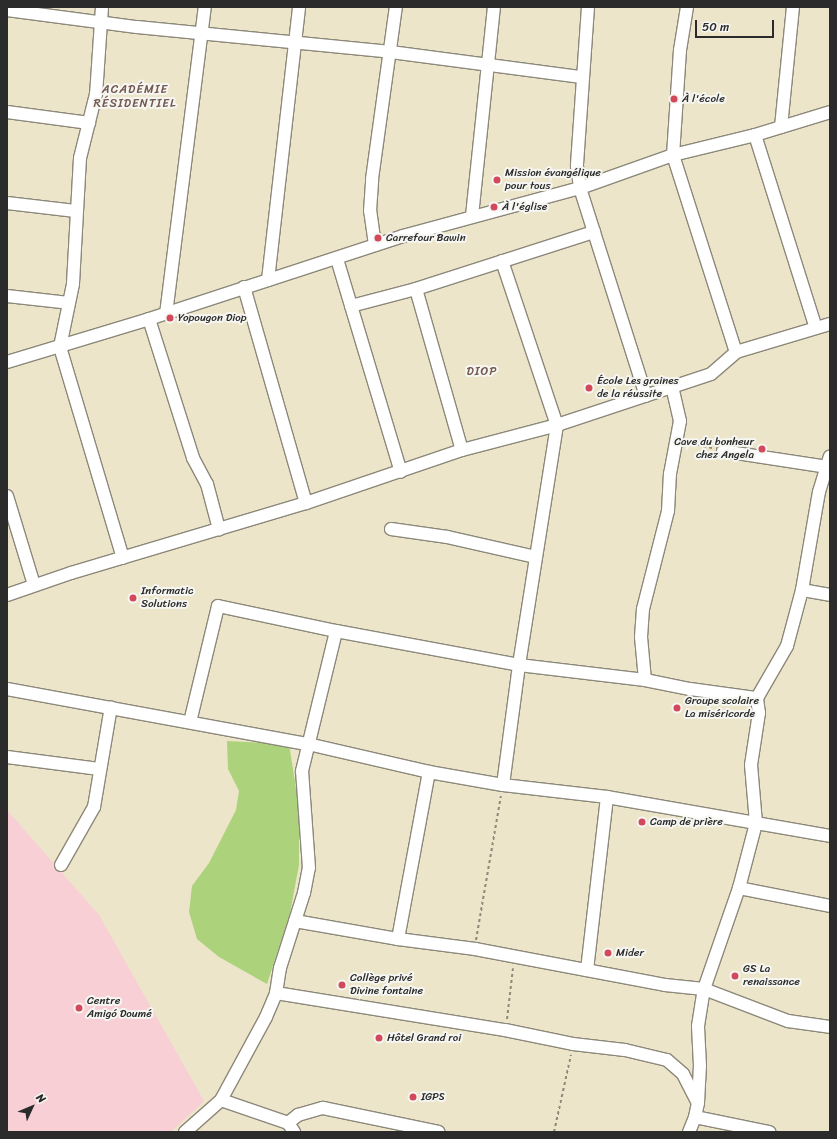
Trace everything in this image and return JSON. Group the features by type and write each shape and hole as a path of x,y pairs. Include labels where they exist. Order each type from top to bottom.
{"street":[{"path":"102,7 98,71 89,123 80,158 76,211 75,262 70,303 63,325 60,347 123,558"},
{"path":"166,314 205,7"},
{"path":"268,280 299,7"},
{"path":"375,245 370,210 372,179 391,52 396,7"},
{"path":"472,216 486,65 494,7"},
{"path":"588,7 581,77 577,166 580,188 646,396"},
{"path":"687,7 680,50 673,155 736,352"},
{"path":"781,127 793,7"},
{"path":"7,10 100,22 391,52 581,77"},
{"path":"7,112 89,123"},
{"path":"7,362 166,314 244,287 337,259 375,245 472,216 580,188 673,155 755,135 830,112"},
{"path":"755,135 816,328"},
{"path":"7,203 76,211"},
{"path":"351,306 416,289 502,260 594,232"},
{"path":"337,259 401,472"},
{"path":"502,260 557,425 519,665 503,785"},
{"path":"244,287 306,503"},
{"path":"416,289 462,450"},
{"path":"7,296 70,303"},
{"path":"149,319 193,458 207,484 219,529"},
{"path":"7,595 34,585 306,503 401,472 462,450 557,425 646,396 672,385 712,374 736,352 830,324"},
{"path":"645,680 641,637 643,609 668,511 670,474 680,421 672,385"},
{"path":"689,1132 695,1117 698,1103 700,1066 698,1026 704,989 739,888 756,823 751,765 760,713 757,698 787,646 802,590 819,492 828,462 723,451"},
{"path":"7,496 34,585"},
{"path":"391,529 447,537 536,557"},
{"path":"802,590 830,595"},
{"path":"190,722 218,606 336,631 519,665 645,680 690,689 757,698"},
{"path":"185,1132 221,1100 266,1018 276,993 280,968 295,921 309,868 302,772 336,631"},
{"path":"7,689 308,744 429,772 503,785 607,797 830,836"},
{"path":"61,865 94,807 99,769 111,708"},
{"path":"7,757 99,769"},
{"path":"398,939 429,772"},
{"path":"587,970 607,797"},
{"path":"739,888 830,906"},
{"path":"295,921 398,939 475,949 515,958 665,985 704,989 788,1021 830,1027"},
{"path":"276,993 505,1030 573,1044 625,1050 667,1060 684,1074 698,1103"},
{"path":"221,1100 291,1127 298,1115 323,1108 439,1132"},
{"path":"199,1132 202,1116"},
{"path":"695,1117 754,1131 769,1132"}],"path":[{"path":"677,440 723,451"},
{"path":"475,949 503,785"},
{"path":"505,1030 515,958"},
{"path":"554,1132 573,1044"}],"shaded area":[{"name":"Centre Amigó Doumé","path":"7,810 99,915 204,1101 171,1132 7,1132"}],"green space":[{"path":"227,741 289,744 299,807 299,865 290,913 267,984 219,957 197,939 189,912 192,886 209,863 236,810 239,791 228,769"}],"place":[{"name":"À l'école","path":"674,99"},
{"name":"Mission évangélique pour tous","path":"497,180"},
{"name":"À l'église","path":"494,207"},
{"name":"Carrefour Bawin","path":"378,238"},
{"name":"Yopougon Diop","path":"170,318"},
{"name":"École Les graines de la réussite","path":"589,388"},
{"name":"Cave du bonheur chez Angela","path":"762,449"},
{"name":"Informatic Solutions","path":"133,598"},
{"name":"Groupe scolaire La miséricorde","path":"677,708"},
{"name":"Camp de prière","path":"642,822"},
{"name":"Mider","path":"608,953"},
{"name":"GS La renaissance","path":"735,976"},
{"name":"Collège privé Divine fontaine","path":"342,985"},
{"name":"Centre Amigó Doumé","path":"79,1008"},
{"name":"Hôtel Grand roi","path":"379,1038"},
{"name":"IGPS","path":"413,1097"}],"district":[{"name":"ACADÉMIE RÉSIDENTIEL","path":"135,97"},
{"name":"DIOP","path":"482,372"}]}
